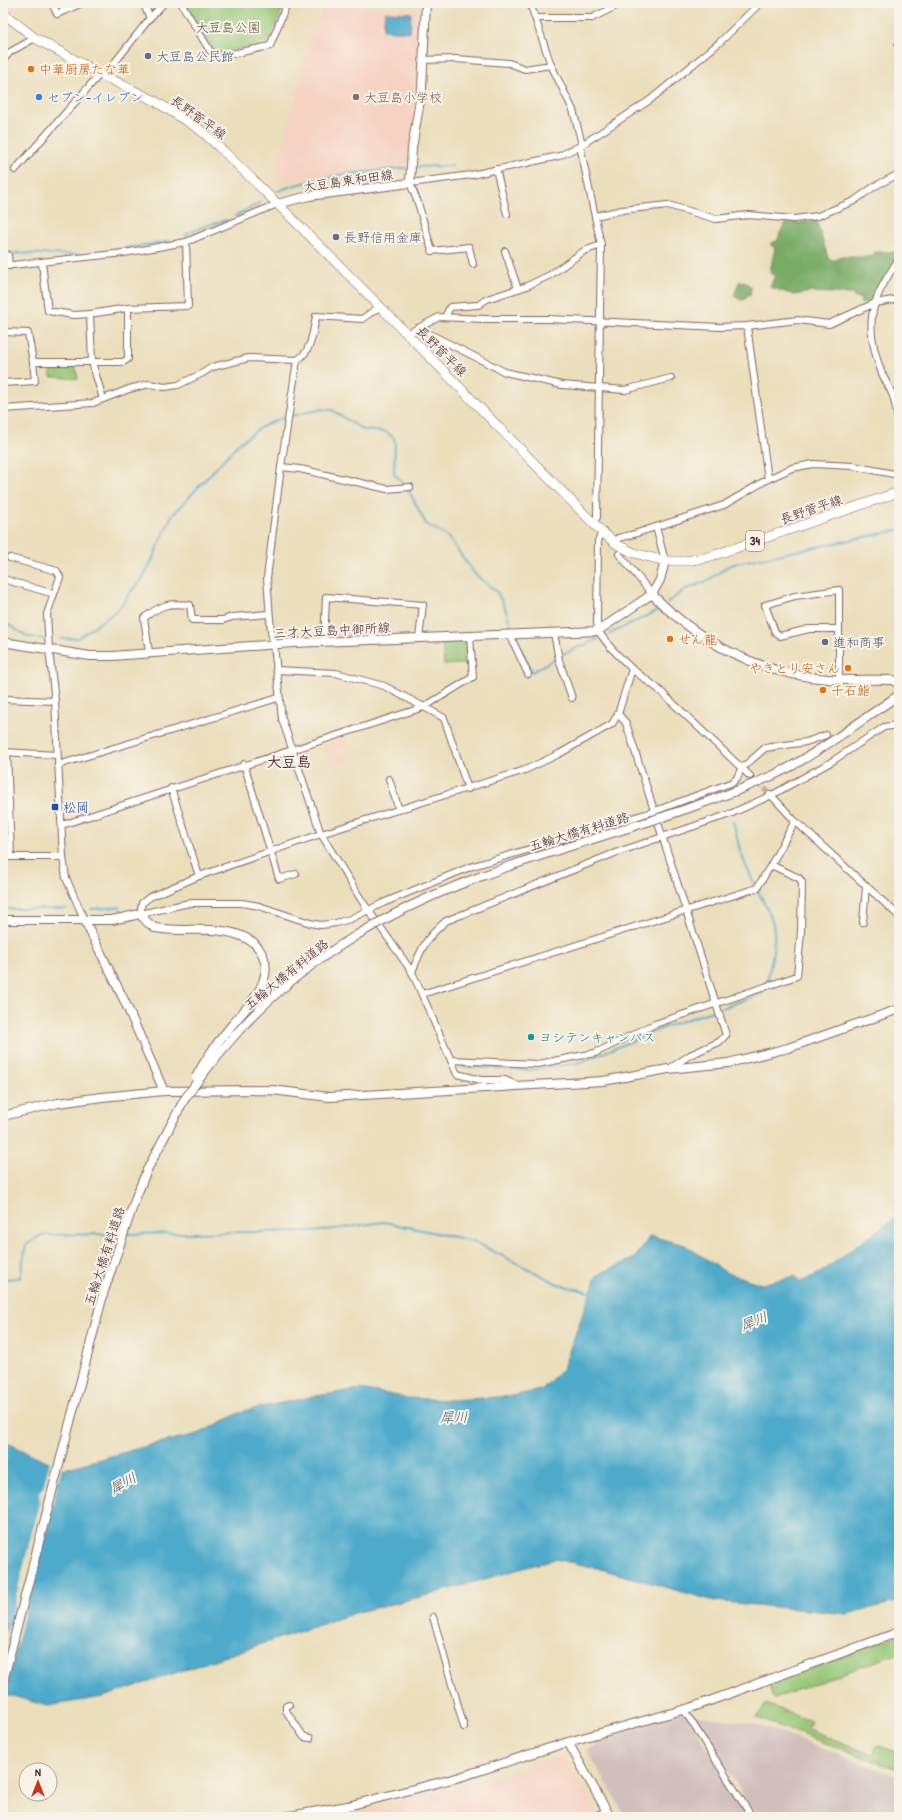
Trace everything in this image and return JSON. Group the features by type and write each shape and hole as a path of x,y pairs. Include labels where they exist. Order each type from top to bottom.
{"main road":[{"name":"大豆島東和田線","path":"277,204 309,196 410,183 412,148 422,88 426,3"},
{"name":"長野菅平線","path":"3,13 35,38 102,75 155,101 199,129 336,261 379,307 593,523 618,545 634,553 665,561 705,558 899,492"},
{"path":"598,631 652,594 660,580 665,561"},
{"path":"652,594 686,625 705,638 763,667 800,676 839,679 893,680 899,685"},
{"name":"三才大豆島中御所線","path":"3,642 90,656 112,656 149,652 274,644 598,631"},
{"name":"五輪大橋有料道路","path":"3,1681 108,1278 133,1205 147,1170 184,1100 218,1054 258,1011 306,970 356,936 411,906 472,879 748,787 790,766 854,727 899,695"},
{"path":"3,920 112,920 140,914 146,922 155,928 228,932 243,936 254,943 265,958 266,966 263,981 257,995 209,1054 184,1100"},
{"path":"85,921 125,1002 164,1091"},
{"path":"3,1116 58,1103 164,1091 272,1090 329,1097 603,1081 668,1069 728,1063 788,1048 899,1009"},
{"path":"284,1817 348,1806 453,1779 568,1742 684,1710 899,1632"},
{"path":"568,1742 608,1814 596,1817"}],"street":[{"path":"52,3 57,14 82,3"},
{"path":"143,3 150,18"},
{"path":"15,170 102,75 164,3"},
{"path":"181,3 210,51 216,55 222,56 270,46 288,3"},
{"path":"530,3 551,65 573,110 601,245 597,517 593,523"},
{"path":"536,18 592,18 622,3"},
{"path":"473,264 469,247 432,250 410,183 471,175 559,156 581,145 599,135 650,100 719,43 760,3"},
{"path":"3,60 10,52 35,38"},
{"path":"423,60 456,59 509,63 525,69 551,65"},
{"path":"496,169 507,214"},
{"path":"595,216 622,210 668,205 716,219 748,215 771,216 779,219 818,216 854,201 875,186 899,174"},
{"path":"3,254 8,255 6,266 124,253 186,242 277,204"},
{"path":"42,263 48,311 74,315 128,308 188,306 186,242"},
{"path":"445,317 450,308 478,305 487,299 518,289 550,275 584,251 601,245"},
{"path":"505,251 518,289"},
{"path":"899,259 892,268 872,311 872,323 880,369 893,396 899,426"},
{"path":"407,334 439,317 720,327 747,326 798,320 829,324 875,303 899,299"},
{"path":"3,409 84,405 148,384 165,387 178,385 203,373 212,366 249,358 297,360 305,356 316,316 362,319 379,307"},
{"path":"32,362 123,362 128,359 128,308"},
{"path":"90,314 92,362 103,400"},
{"path":"747,326 768,479"},
{"path":"418,328 504,372 562,385 625,390 671,378"},
{"path":"3,332 28,333 34,381 3,383"},
{"path":"297,360 281,467 267,578 269,614 274,644 278,698 282,719 321,834 369,910 412,972 457,1074 481,1080 505,1080 519,1087"},
{"path":"618,538 724,505 768,479 792,468 813,464 853,466 899,475"},
{"path":"281,467 300,469 387,489 406,487"},
{"path":"656,527 665,561"},
{"path":"602,532 598,541 598,631 611,648 632,669 657,688 750,776"},
{"path":"619,554 652,594"},
{"path":"10,558 58,571 60,577 47,614 49,650 55,701 63,857 66,878 85,921"},
{"path":"3,578 54,594"},
{"path":"839,629 809,629 780,636 775,632 765,605 795,596 839,590 839,629 839,679"},
{"path":"324,642 326,597 423,605 419,638"},
{"path":"149,652 144,618 156,608 164,604 190,604 192,620 223,620 232,617 269,614"},
{"path":"554,633 558,657 572,698"},
{"path":"510,635 528,674"},
{"path":"62,825 244,764 424,707 473,677 470,637"},
{"path":"632,669 618,714 612,724 559,754 526,770 321,834 199,876 150,897 142,903 140,914 190,903 242,903 259,906 310,923 321,925 336,923 350,919 470,867 655,811 734,782 738,778 741,769 765,748 806,742 826,735"},
{"path":"276,670 336,673 384,686 444,718 468,789"},
{"path":"58,765 278,698"},
{"path":"3,699 55,701"},
{"path":"618,714 626,723 664,837 726,1035 719,1042 690,1055 668,1069"},
{"path":"412,972 422,947 431,933 446,921 615,852 730,814 831,762 884,727 899,725"},
{"path":"11,857 6,805 5,752 57,755"},
{"path":"244,764 279,879 296,874"},
{"path":"389,780 400,810"},
{"path":"171,788 199,876"},
{"path":"771,794 795,821 899,916"},
{"path":"422,994 757,888 795,821"},
{"path":"3,857 63,857"},
{"path":"451,1060 538,1064 595,1053 655,1024 797,976 801,932 802,882 799,878 771,865"},
{"path":"863,922 866,887"},
{"path":"433,1617 464,1728"},
{"path":"289,1705 286,1706 286,1711 304,1737 310,1738"},
{"path":"684,1710 752,1817"}],"shaded area":[{"name":"大豆島小学校","path":"325,5 420,9 420,36 416,90 407,166 372,168 285,183 288,175 276,170 306,53"},
{"path":"345,738 347,746 326,753 323,746"},
{"path":"350,751 353,759 331,767 328,758"},
{"path":"684,1710 749,1817 626,1817 587,1750 642,1722"},
{"path":"693,1715 756,1724 899,1777 899,1817 757,1817"},
{"path":"563,1756 600,1817 342,1817 432,1796"}],"green space":[{"name":"大豆島公園","path":"184,3 285,3 268,43 220,53 214,51 211,47"},
{"path":"816,219 828,258 836,261 838,257 872,257 875,252 898,252 874,298 861,304 860,298 854,297 853,294 810,292 794,295 770,287 775,276 770,272 775,248 770,244 778,240 786,222 800,223"},
{"path":"745,281 751,287 750,295 748,294 745,299 741,300 734,296 739,282"},
{"path":"51,365 75,365 78,379 51,377"},
{"path":"465,640 467,642 468,656 463,657 464,664 444,665 442,641"},
{"path":"899,1635 899,1653 773,1699 769,1684"},
{"path":"766,1704 811,1721 808,1729 873,1755 877,1745 899,1753 899,1770 757,1718"}],"water":[{"path":"385,12 411,13 410,32 383,30"},
{"name":"犀川","path":"899,1215 899,1601 847,1614 715,1601 597,1568 555,1559 429,1595 358,1612 103,1697 47,1706 13,1696 3,1696 3,1441 64,1469 154,1444 198,1434 243,1411 316,1396 360,1389 409,1398 451,1400 511,1396 541,1390 563,1368 597,1275 635,1258 650,1236 685,1245 727,1273 762,1284 795,1276 800,1282 820,1273"}],"pier":[{"path":"50,1461 62,1466 3,1698 3,1647 5,1641 3,1639 6,1630 8,1630 40,1499 41,1489 43,1488"}],"waterway":[{"path":"414,167 452,166"},
{"path":"278,191 295,185 345,174 406,168"},
{"path":"235,216 260,203"},
{"path":"185,235 202,227 227,220"},
{"path":"94,253 170,241"},
{"path":"8,253 82,255"},
{"path":"61,639 78,638 119,609 132,590 141,581 150,565 171,517 238,444 260,428 278,419 322,409 332,410 363,430 386,432 393,437 395,441 394,474 405,485"},
{"path":"408,489 426,524 447,536 475,574 497,592 512,628"},
{"path":"667,603 684,590 709,580 728,566 737,563 899,530"},
{"path":"609,634 659,610"},
{"path":"3,621 28,637 44,639"},
{"path":"517,640 532,672 563,654 598,639"},
{"path":"733,821 741,854 754,884"},
{"path":"758,891 771,916 774,932 774,947 767,983"},
{"path":"91,909 120,907"},
{"path":"3,909 66,909"},
{"path":"722,1008 763,993"},
{"path":"459,1066 530,1070 579,1063 670,1025 712,1011"},
{"path":"126,1234 320,1231 384,1222 473,1241 560,1285 593,1293"},
{"path":"3,1279 20,1278 26,1245 41,1235 121,1234"}],"tunnel":[{"path":"750,776 769,793"}],"place":[{"name":"大豆島公民館","path":"148,56"},
{"name":"中華厨房たな華","path":"31,69"},
{"name":"セブン-イレブン","path":"39,97"},
{"name":"大豆島小学校","path":"356,97"},
{"name":"長野信用金庫","path":"336,237"},
{"name":"せん龍","path":"670,639"},
{"name":"進和商事","path":"825,642"},
{"name":"やきとり安さん","path":"848,668"},
{"name":"千石鮨","path":"823,690"},
{"name":"松岡","path":"55,807"},
{"name":"ヨシテンキャンバス","path":"531,1037"}],"district":[{"name":"大豆島","path":"289,762"}]}
